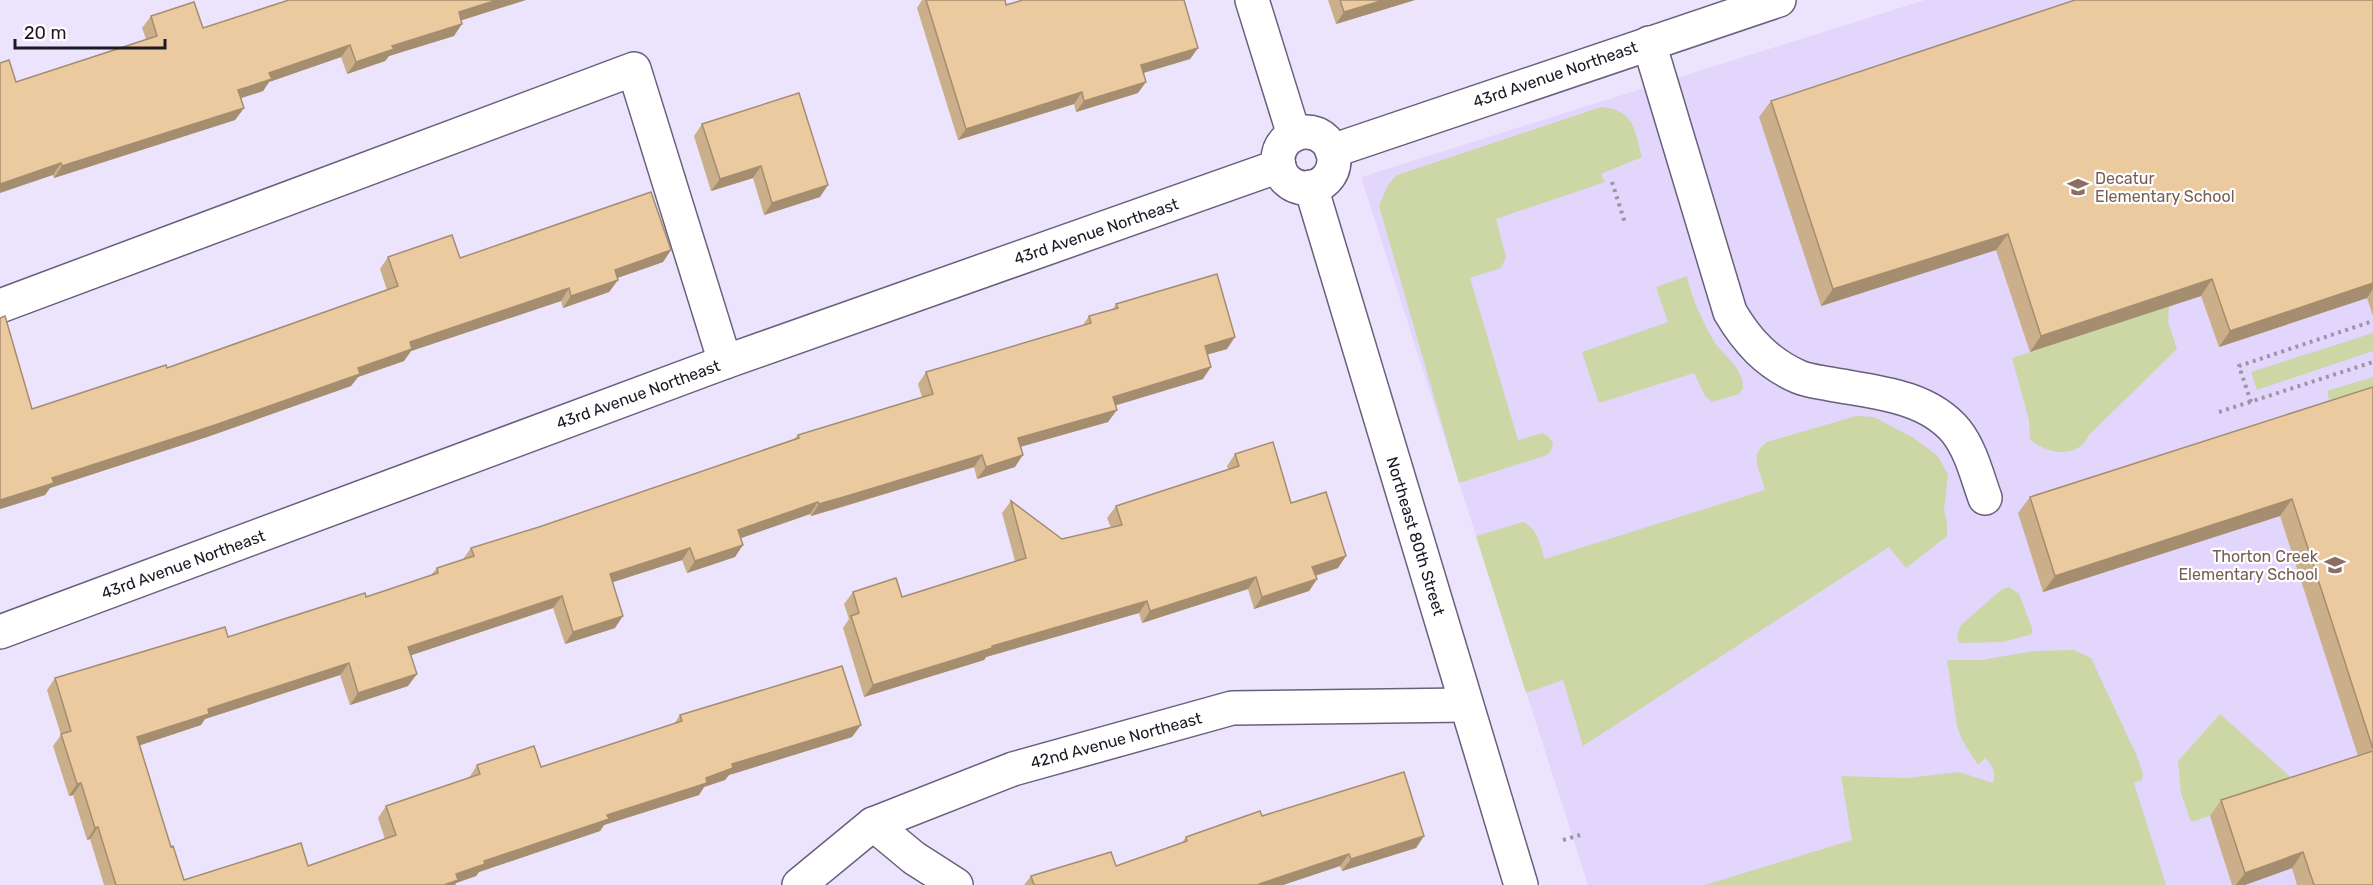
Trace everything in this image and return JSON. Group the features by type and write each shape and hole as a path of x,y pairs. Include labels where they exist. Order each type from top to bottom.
{"street":[{"path":"1252,0 1294,135"},
{"name":"43rd Avenue Northeast","path":"1332,151 1649,42 1779,0"},
{"path":"1649,42 1730,312 1743,335 1761,353 1800,377 1884,393 1918,405 1944,420 1966,447 1985,498"},
{"path":"0,306 634,69 725,362"},
{"path":"1308,132 1316,134 1324,139 1332,151 1331,171 1326,179 1311,187 1294,184 1286,179 1279,166 1278,152 1283,144 1294,135 1308,132"},
{"name":"43rd Avenue Northeast","path":"0,632 725,362 1279,166"},
{"name":"Northeast 80th Street","path":"1311,187 1521,885"},
{"name":"42nd Avenue Northeast","path":"799,885 873,824 1013,769 1232,708 1466,705"},
{"path":"873,824 914,858 956,885"}],"path":[{"path":"1612,182 1625,223"},
{"path":"2251,402 2239,366 2373,321"},
{"path":"2219,412 2373,362"},
{"path":"1563,840 1580,835"}],"shaded area":[{"path":"1925,0 2373,0 2373,885 1588,885 1361,177"}],"green space":[{"path":"1601,107 1621,112 1627,117 1634,130 1642,157 1601,174 1605,182 1496,219 1506,257 1501,268 1470,278 1518,440 1542,433 1548,436 1553,443 1551,451 1547,455 1459,483 1379,206 1388,185 1397,175"},
{"path":"1687,276 1708,331 1740,374 1743,388 1739,394 1712,402 1705,396 1694,373 1599,403 1582,352 1668,322 1656,287"},
{"path":"2169,306 2168,322 2177,349 2089,435 2084,443 2078,448 2062,452 2045,448 2030,439 2029,420 2012,358"},
{"path":"2373,333 2373,351 2257,390 2251,372"},
{"path":"2373,377 2373,391 2335,401 2334,399 2329,400 2327,391"},
{"path":"1856,416 1874,417 1912,437 1938,456 1948,475 1944,510 1947,536 1906,568 1889,547 1583,746 1563,680 1526,693 1476,536 1523,522 1535,533 1545,559 1765,490 1757,458 1761,447 1767,442"},
{"path":"2009,587 2019,594 2032,628 2032,634 2003,642 1959,643 1957,635 1961,625 2002,589"},
{"path":"2074,650 2091,658 2136,754 2143,773 2142,780 2134,783 2166,885 1705,885 1852,840 1841,776 1907,778 1959,772 1993,783 1994,773 1990,763 1985,758 1978,765 1962,740 1957,726 1947,660 1982,660 2033,651"},
{"path":"2220,714 2301,786 2191,822 2181,793 2178,761"}],"building":[{"path":"289,0 497,0 459,12 462,24 392,46 394,49 356,62 350,45 269,73 272,79 238,90 244,108 62,166 61,163 0,184 0,63 9,60 16,82 157,36 151,16 194,2 203,28"},
{"path":"926,0 1005,0 1006,5 1023,0 1184,0 1198,48 1141,65 1146,82 1084,101 1082,92 966,129"},
{"path":"1340,0 1384,0 1344,12"},
{"name":"Decatur Elementary School","path":"2075,0 2373,0 2373,283 2230,331 2212,279 2041,336 2008,234 1833,289 1771,101"},
{"path":"799,93 828,185 772,203 761,166 720,179 702,124"},
{"path":"651,192 671,250 615,270 618,280 571,296 569,288 410,342 412,349 358,368 360,374 215,425 52,478 54,483 0,500 0,318 5,316 32,409 166,365 167,368 398,286 388,257 452,235 460,258"},
{"path":"1217,274 1235,337 1205,346 1211,367 1113,397 1117,410 1018,438 1023,455 986,467 982,455 847,496 819,504 818,502 738,530 743,545 695,561 690,548 610,574 623,616 573,632 562,596 408,647 417,674 358,693 349,663 208,709 209,714 137,737 171,847 173,846 184,880 301,843 308,866 396,835 386,806 480,774 477,765 534,746 541,767 682,721 680,715 842,666 861,725 732,764 733,768 706,778 707,783 607,815 609,819 484,861 485,864 456,874 458,880 444,885 116,885 98,827 95,828 81,783 77,784 61,734 71,731 55,678 225,627 228,637 365,593 366,597 438,573 437,568 474,556 471,548 799,438 798,435 933,394 926,372 1091,323 1089,316 1118,308 1116,304"},
{"path":"2373,387 2373,749 2292,499 2055,576 2030,497"},
{"path":"1273,442 1291,503 1326,492 1346,556 1312,567 1317,579 1262,597 1256,577 1150,611 1147,601 992,646 992,648 873,685 851,616 859,613 853,592 896,578 902,597 1026,558 1011,501 1062,539 1122,525 1116,506 1239,466 1235,454"},
{"path":"2373,751 2373,885 2314,885 2303,852 2245,873 2221,800"},
{"path":"1404,772 1424,836 1351,859 1349,854 1259,885 1034,885 1031,876 1111,852 1116,866 1187,841 1186,837 1260,811 1262,816"}],"place":[{"name":"Decatur Elementary School","path":"2078,187"},
{"name":"Thorton Creek Elementary School","path":"2335,565"}]}
